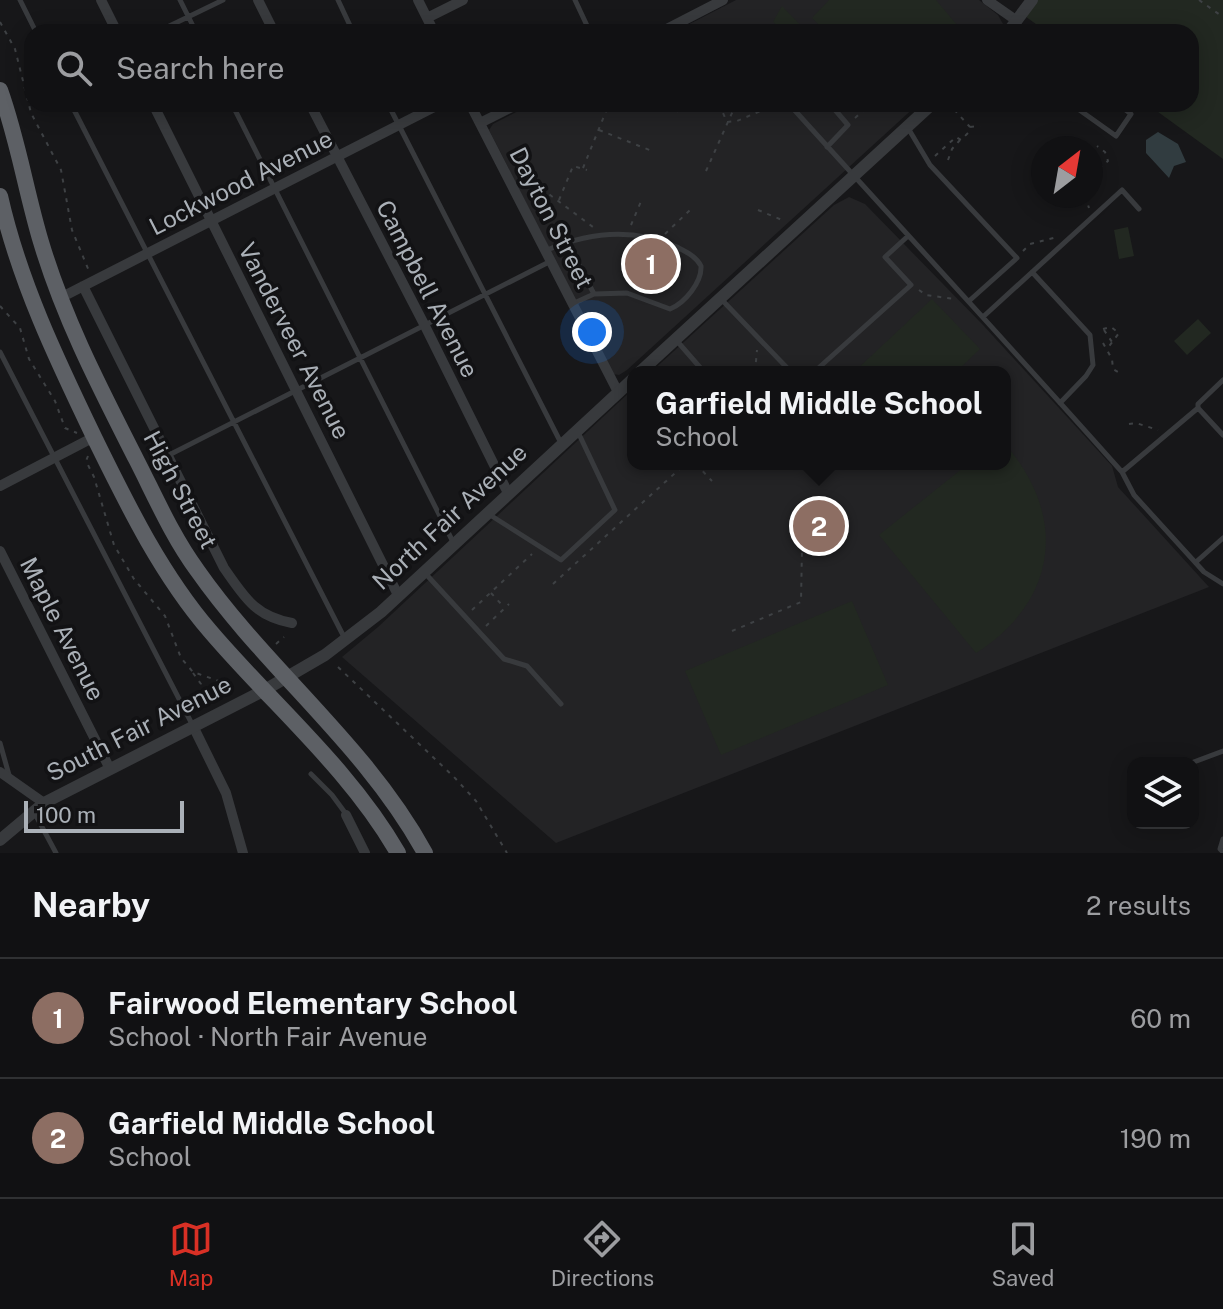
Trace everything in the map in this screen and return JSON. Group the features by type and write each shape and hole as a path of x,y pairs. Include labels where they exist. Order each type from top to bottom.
{"highway":[{"name":"High Street","path":"0,90 41,241 60,298 82,353 166,520 196,569 232,615 370,770 425,853"},
{"path":"0,196 34,306 87,441 176,589 263,691 349,781 398,853"}],"street":[{"path":"101,0 113,24"},
{"path":"258,0 270,24"},
{"path":"418,0 430,24"},
{"path":"427,18 463,0"},
{"path":"987,0 1017,21"},
{"path":"1015,24 1032,0"},
{"path":"675,24 717,1"},
{"name":"Vanderveer Avenue","path":"157,112 398,595"},
{"name":"Campbell Avenue","path":"314,112 508,493"},
{"name":"Lockwood Avenue","path":"60,298 425,112"},
{"name":"Dayton Street","path":"474,112 618,392"},
{"path":"480,123 502,112"},
{"path":"647,366 923,112"},
{"name":"High Street","path":"83,286 224,568 246,601 270,619 292,623"},
{"name":"North Fair Avenue","path":"288,677 346,640 627,384"},
{"path":"0,486 87,441"},
{"name":"Maple Avenue","path":"0,551 110,769"},
{"name":"South Fair Avenue","path":"0,840 39,807 288,677"},
{"path":"193,726 226,793 243,853"},
{"path":"0,772 39,807"},
{"path":"346,815 365,853"}],"lane":[{"path":"20,0 32,24"},
{"path":"180,0 192,24"},
{"path":"174,24 223,0"},
{"path":"338,0 349,24"},
{"path":"575,0 586,24"},
{"path":"75,112 346,640"},
{"path":"236,112 453,543"},
{"path":"392,112 561,443"},
{"path":"796,112 984,316 1122,472 1129,489 1204,572 1223,584"},
{"path":"827,147 848,125 837,112"},
{"path":"1082,112 1116,136 1131,114 1128,112"},
{"path":"907,127 930,165 1017,258 969,301"},
{"path":"984,316 1122,190 1139,209"},
{"path":"169,455 486,294 567,242 611,233 648,236 692,255 701,266 699,281 677,306 670,309 627,293 594,294 572,304"},
{"path":"821,366 911,285 885,257 908,236"},
{"path":"567,242 594,294"},
{"path":"1032,272 1090,335 1093,365 1060,403"},
{"path":"721,299 784,366"},
{"path":"676,340 699,366"},
{"path":"0,352 193,726"},
{"path":"1122,472 1198,408 1198,404 1223,380"},
{"path":"1198,408 1223,435"},
{"path":"486,513 561,560 615,510 577,428"},
{"path":"1196,562 1223,538"},
{"path":"423,571 504,659 527,666 561,704"},
{"path":"0,743 11,780"},
{"path":"1199,760 1223,751"},
{"path":"311,774 346,815"},
{"path":"39,807 56,853"},
{"path":"1223,839 1220,849 1223,852"}],"path":[{"path":"1199,0 1223,17"},
{"path":"0,22 15,49 24,85"},
{"path":"31,112 61,170 72,230 89,273"},
{"path":"559,201 573,166 585,169 606,112"},
{"path":"723,112 727,122"},
{"path":"706,171 732,112"},
{"path":"727,122 758,112"},
{"path":"848,125 862,112"},
{"path":"956,112 970,127"},
{"path":"970,127 980,126"},
{"path":"948,160 952,149 970,127"},
{"path":"598,130 652,151"},
{"path":"1103,141 1110,133"},
{"path":"930,165 956,137 961,140"},
{"path":"516,173 594,228"},
{"path":"630,227 642,199"},
{"path":"1090,208 1093,216"},
{"path":"665,235 690,210"},
{"path":"758,210 782,220"},
{"path":"1017,258 1030,244 1057,237"},
{"path":"639,266 646,243"},
{"path":"911,285 926,295 969,301"},
{"path":"0,306 20,328 29,359 55,401 65,428 87,441 86,461 94,477 114,545 134,579 165,616 181,658 201,684 202,697"},
{"path":"1107,349 1112,343 1119,333 1111,327 1103,329 1112,343"},
{"path":"756,366 758,337"},
{"path":"1103,343 1112,359 1113,369 1118,372"},
{"path":"1129,424 1136,423 1161,431"},
{"path":"553,584 678,470"},
{"path":"702,470 712,481"},
{"path":"623,521 627,526"},
{"path":"732,631 801,602 802,548"},
{"path":"465,616 532,554"},
{"path":"491,592 505,608"},
{"path":"478,631 509,604"},
{"path":"272,647 284,637"},
{"path":"338,667 476,801 507,853"},
{"path":"193,672 219,681 234,681"}],"shaded area":[{"path":"736,0 979,0 998,15 1003,24 690,24"},
{"path":"829,0 936,0 956,24 818,24 812,18"},
{"path":"1032,0 1223,0 1223,159 1158,112 1199,112 1199,24 1036,24 1022,14"},
{"path":"782,6 799,24 775,24 773,22"},
{"path":"516,112 909,112 619,375 613,374 489,130 493,124"},
{"path":"1158,132 1178,144 1186,162 1174,166 1169,178 1146,153 1146,140"},
{"path":"849,197 865,204 983,325 1112,466 1118,487 1209,587 556,843 342,657 627,395 627,470 1011,470 1011,366 658,366 834,205"},
{"path":"1128,227 1134,256 1119,259 1114,230"},
{"path":"932,299 980,349 962,366 860,366"},
{"path":"1198,319 1211,333 1187,355 1174,341"},
{"path":"1011,452 1039,500 1045,528 1045,556 1038,583 1024,609 1003,632 976,653 879,535 960,470 1011,470"},
{"path":"852,601 888,685 721,755 685,671"}],"place":[{"name":"Fairwood Elementary School","path":"651,264"},
{"name":"Garfield Middle School","path":"819,526"}]}
